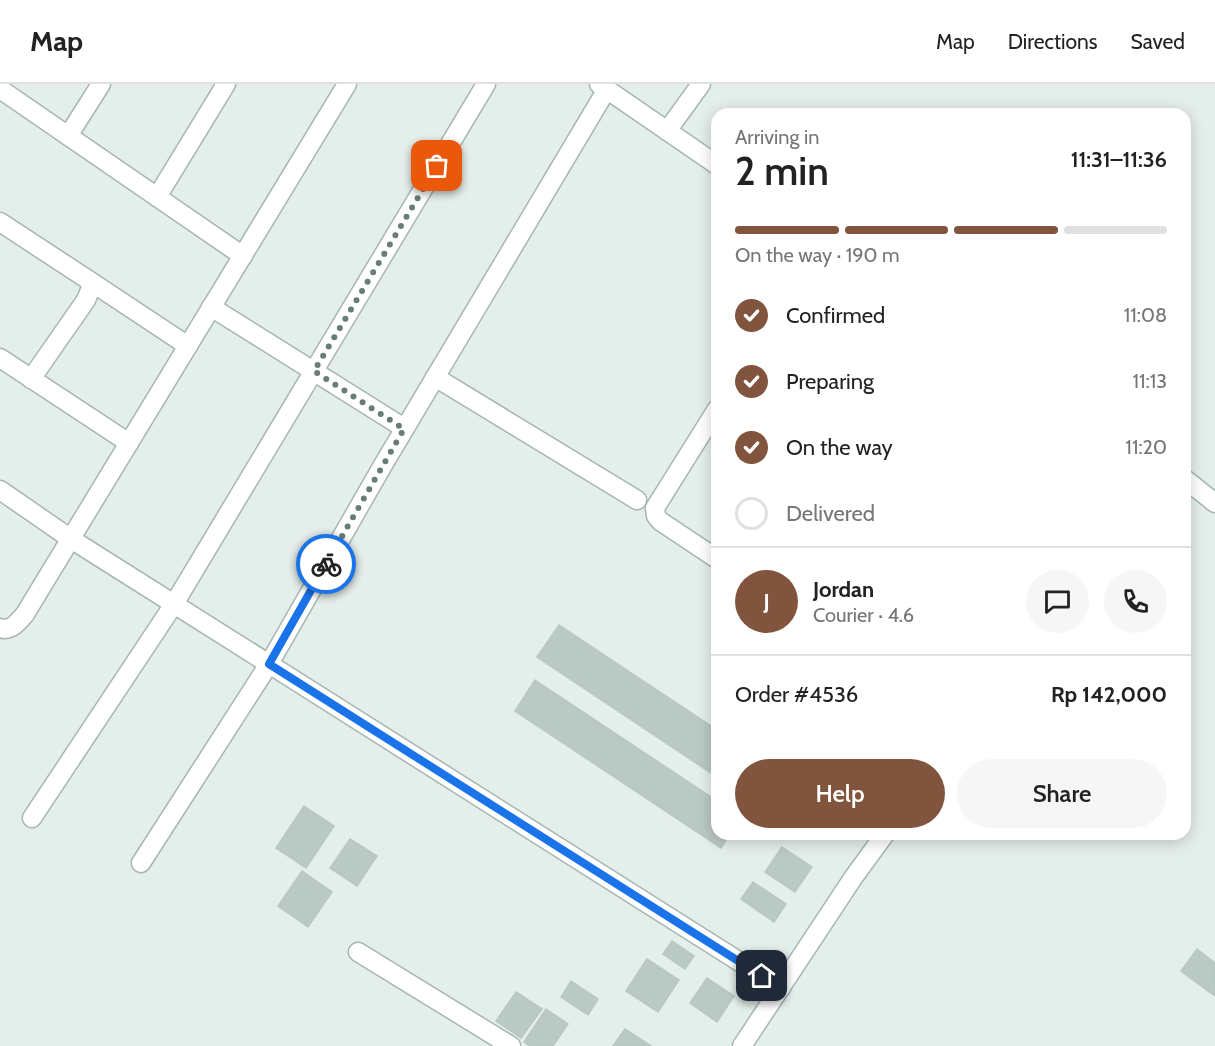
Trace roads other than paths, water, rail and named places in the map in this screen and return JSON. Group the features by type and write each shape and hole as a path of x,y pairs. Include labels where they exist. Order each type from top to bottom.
{"street":[{"path":"68,136 101,84"},
{"path":"157,197 226,84"},
{"path":"0,628 15,626 25,614 347,84"},
{"path":"33,818 174,604 486,84"},
{"path":"667,131 701,84"},
{"path":"141,863 269,664 603,87 711,161"},
{"path":"0,89 243,256"},
{"path":"0,222 188,346"},
{"path":"31,379 86,300 93,283"},
{"path":"212,307 404,429"},
{"path":"0,358 129,443"},
{"path":"435,377 637,500"},
{"path":"711,419 655,508 656,516 660,521 711,555"},
{"path":"1191,484 1215,503"},
{"path":"0,490 174,604 781,988"},
{"path":"742,1046 881,840"},
{"path":"358,952 511,1046"}]}
